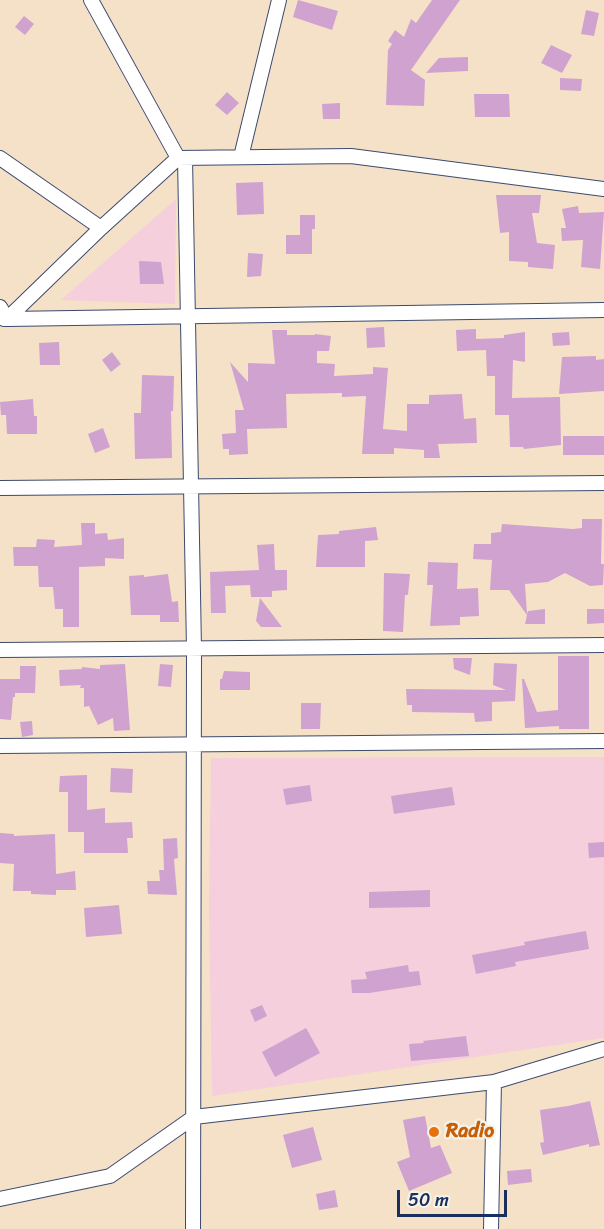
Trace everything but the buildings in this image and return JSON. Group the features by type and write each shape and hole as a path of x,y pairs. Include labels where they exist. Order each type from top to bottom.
{"street":[{"path":"241,157 279,0"},
{"path":"95,2 181,158 188,318 194,649 193,1229"},
{"path":"4,320 101,228 181,158 351,156 604,189"},
{"path":"0,158 101,228"},
{"path":"0,307 4,320"},
{"path":"4,320 604,310"},
{"path":"0,488 604,483"},
{"path":"0,650 604,645"},
{"path":"0,746 604,741"},
{"path":"0,1199 110,1176 194,1117 494,1082 604,1049"},
{"path":"491,1229 494,1082"}],"shaded area":[{"path":"176,199 175,304 61,300"},
{"path":"604,757 604,1038 212,1096 209,906 211,758"}],"place":[{"name":"Radio","path":"434,1132"}]}
